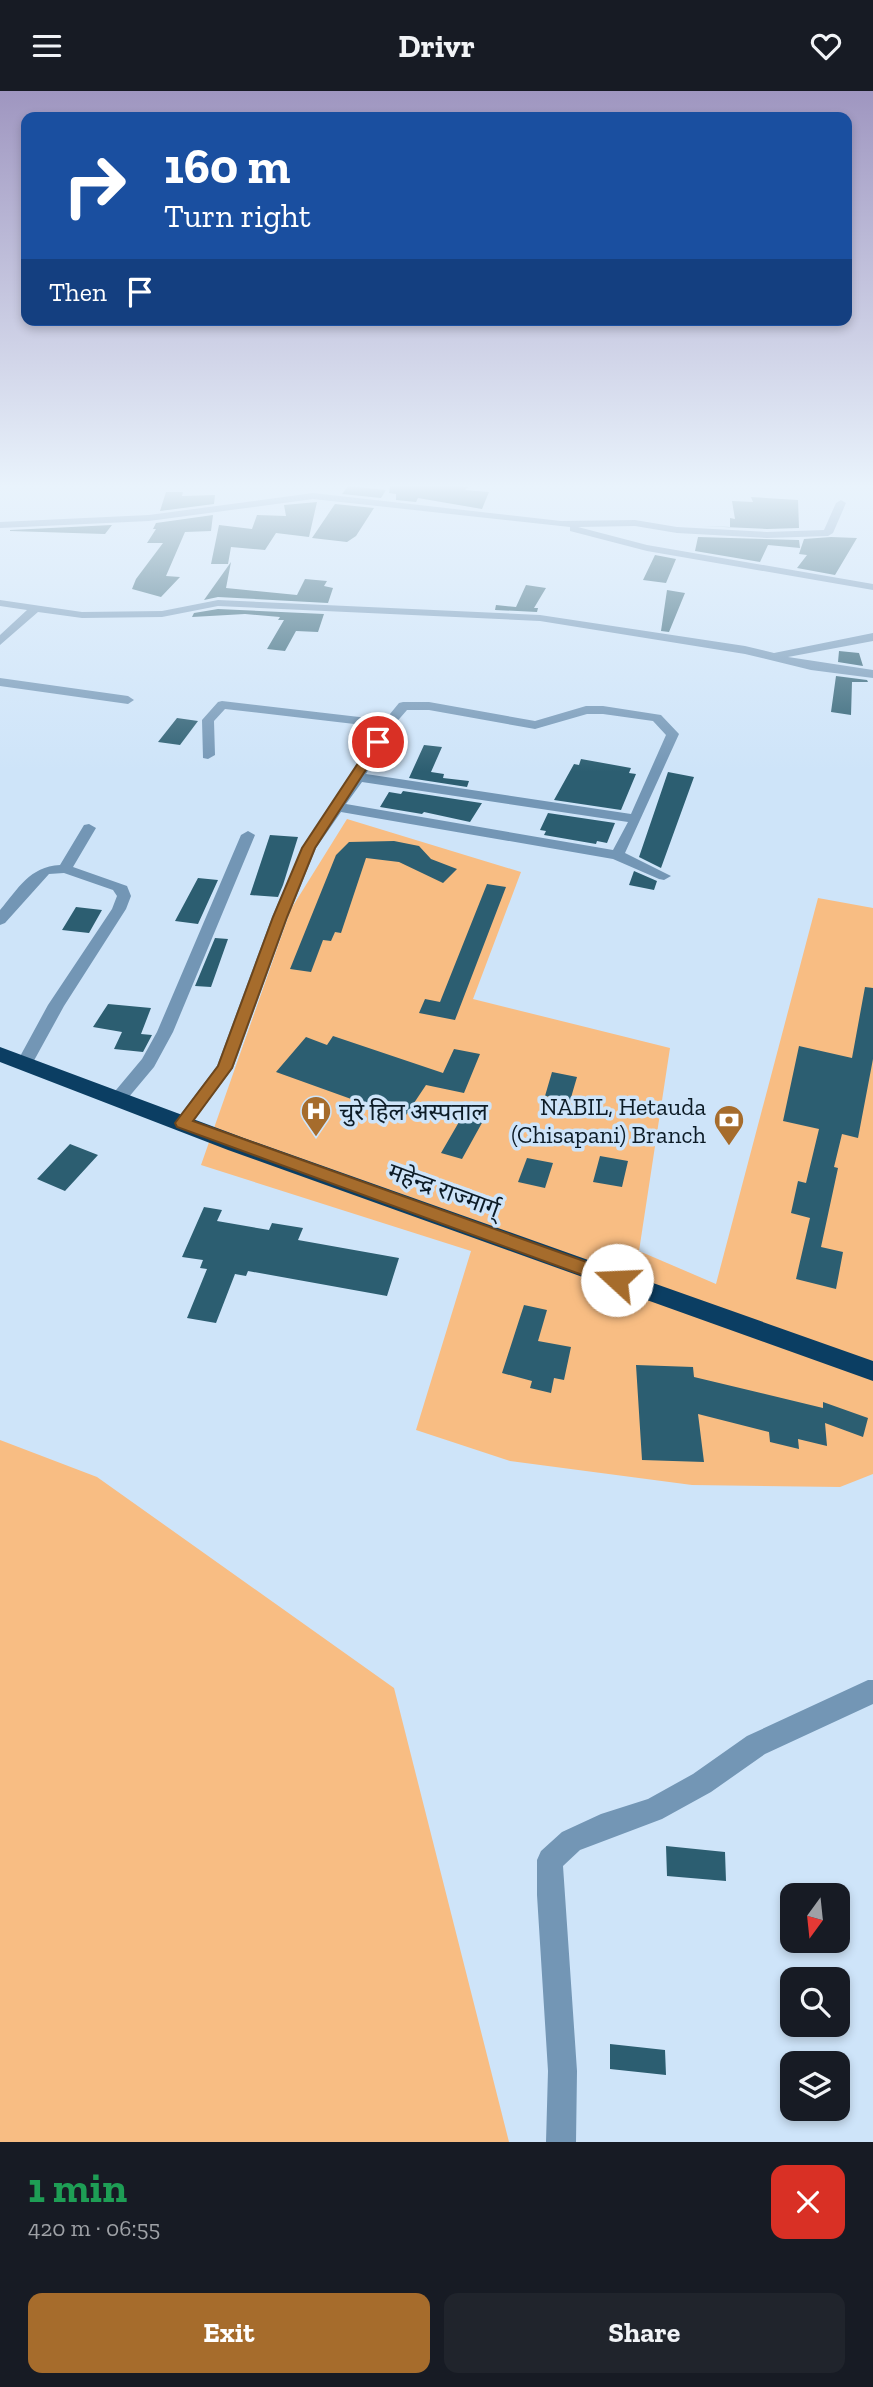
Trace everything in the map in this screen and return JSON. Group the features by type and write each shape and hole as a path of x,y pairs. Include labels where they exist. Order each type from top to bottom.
{"highway":[{"name":"महेन्द्र राज्मार्ग्","path":"0,1054 117,1100 873,1371"}],"street":[{"path":"837,581 873,587"},
{"path":"0,603 82,615 145,614 218,603 496,615 572,622 780,656 873,637"},
{"path":"0,641 34,610"},
{"path":"762,654 811,666 873,674"},
{"path":"0,682 128,700"},
{"path":"208,755 208,720 222,705 388,724"},
{"path":"183,1123 225,1068 280,917 309,848 358,777 388,724 403,706 429,706 535,725 586,710 657,718 673,734 636,819 617,855"},
{"path":"358,777 636,819"},
{"path":"337,807 617,855 664,876"},
{"path":"65,869 89,828"},
{"path":"117,1100 148,1063 165,1032 248,835"},
{"path":"0,920 38,875 46,870 65,869 118,887 122,889 124,896 107,928 56,1005 25,1062"},
{"path":"561,2142 565,2097 554,1975 550,1860 571,1842 601,1827 653,1810 702,1783 756,1745 819,1713 873,1692"}],"shaded area":[{"path":"347,819 521,872 473,999 670,1048 639,1251 716,1284 818,898 873,908 873,1474 840,1487 692,1485 510,1461 416,1430 471,1251 201,1165 291,909"},
{"path":"0,1440 97,1477 394,1688 509,2142 0,2142"}],"building":[{"path":"135,581 176,581 161,597 132,589"},
{"path":"218,581 227,581 226,588 297,595 304,581 327,581 324,586 333,588 328,603 218,597 204,600"},
{"path":"526,585 546,588 534,608 538,608 537,612 495,610 496,605 516,607"},
{"path":"667,590 685,593 669,632 661,631"},
{"path":"218,609 324,614 318,632 296,631 285,651 267,649 284,620 278,620 280,617 245,614 192,617 194,613"},
{"path":"839,651 859,653 863,666 838,662"},
{"path":"836,676 868,682 852,682 851,715 831,712"},
{"path":"177,718 198,721 180,745 158,742"},
{"path":"424,745 442,747 431,772 444,774 443,778 469,781 467,787 409,778"},
{"path":"581,759 631,768 629,773 636,774 621,810 554,800 574,764 579,765"},
{"path":"668,772 694,777 661,868 639,857"},
{"path":"403,791 482,803 470,822 424,812 422,814 380,807 389,792 401,794"},
{"path":"548,813 615,823 607,843 597,841 596,844 544,835 546,831 540,830"},
{"path":"270,835 298,837 283,885 278,897 250,895"},
{"path":"394,841 419,846 431,859 457,869 443,883 399,862 366,858 341,933 335,932 331,941 323,940 311,972 290,969 336,855 349,842"},
{"path":"634,871 657,881 654,890 629,885"},
{"path":"198,878 218,880 198,924 175,921"},
{"path":"487,884 506,887 455,1020 419,1013 425,999 440,1002"},
{"path":"76,907 102,910 89,933 62,930"},
{"path":"215,938 228,939 211,987 195,986"},
{"path":"865,987 873,988 873,1059 858,1138 842,1134 834,1167 838,1168 821,1247 843,1252 836,1289 796,1279 810,1218 791,1213 798,1181 806,1183 819,1129 783,1121 799,1046 852,1058"},
{"path":"108,1004 151,1008 141,1034 152,1035 143,1052 114,1049 122,1032 93,1027"},
{"path":"333,1036 443,1073 454,1049 480,1054 464,1093 426,1085 404,1118 276,1072 306,1037 327,1045"},
{"path":"552,1072 577,1077 570,1101 545,1096"},
{"path":"463,1115 483,1121 462,1159 441,1153"},
{"path":"70,1144 98,1155 65,1191 37,1179"},
{"path":"600,1156 628,1161 622,1187 593,1182"},
{"path":"527,1158 553,1163 545,1188 518,1182"},
{"path":"204,1207 222,1210 217,1221 269,1230 272,1223 303,1228 298,1240 399,1258 387,1296 248,1271 246,1276 235,1274 216,1323 187,1318 207,1269 200,1268 203,1260 182,1257"},
{"path":"524,1305 547,1310 538,1341 571,1347 564,1380 554,1378 551,1393 530,1388 532,1381 502,1373"},
{"path":"636,1365 693,1367 694,1377 823,1408 823,1402 868,1418 863,1437 825,1423 827,1446 798,1439 799,1449 770,1442 769,1432 698,1414 704,1462 642,1460"},
{"path":"666,1846 725,1852 726,1881 667,1876"},
{"path":"610,2044 665,2050 666,2075 610,2069"}],"place":[{"name":"चुरे हिल अस्पताल","path":"316,1138"},
{"name":"NABIL, Hetauda (Chisapani) Branch","path":"729,1147"}],"route":[{"path":"378,742 358,777 309,848 280,917 225,1068 183,1123 617,1280"}]}
